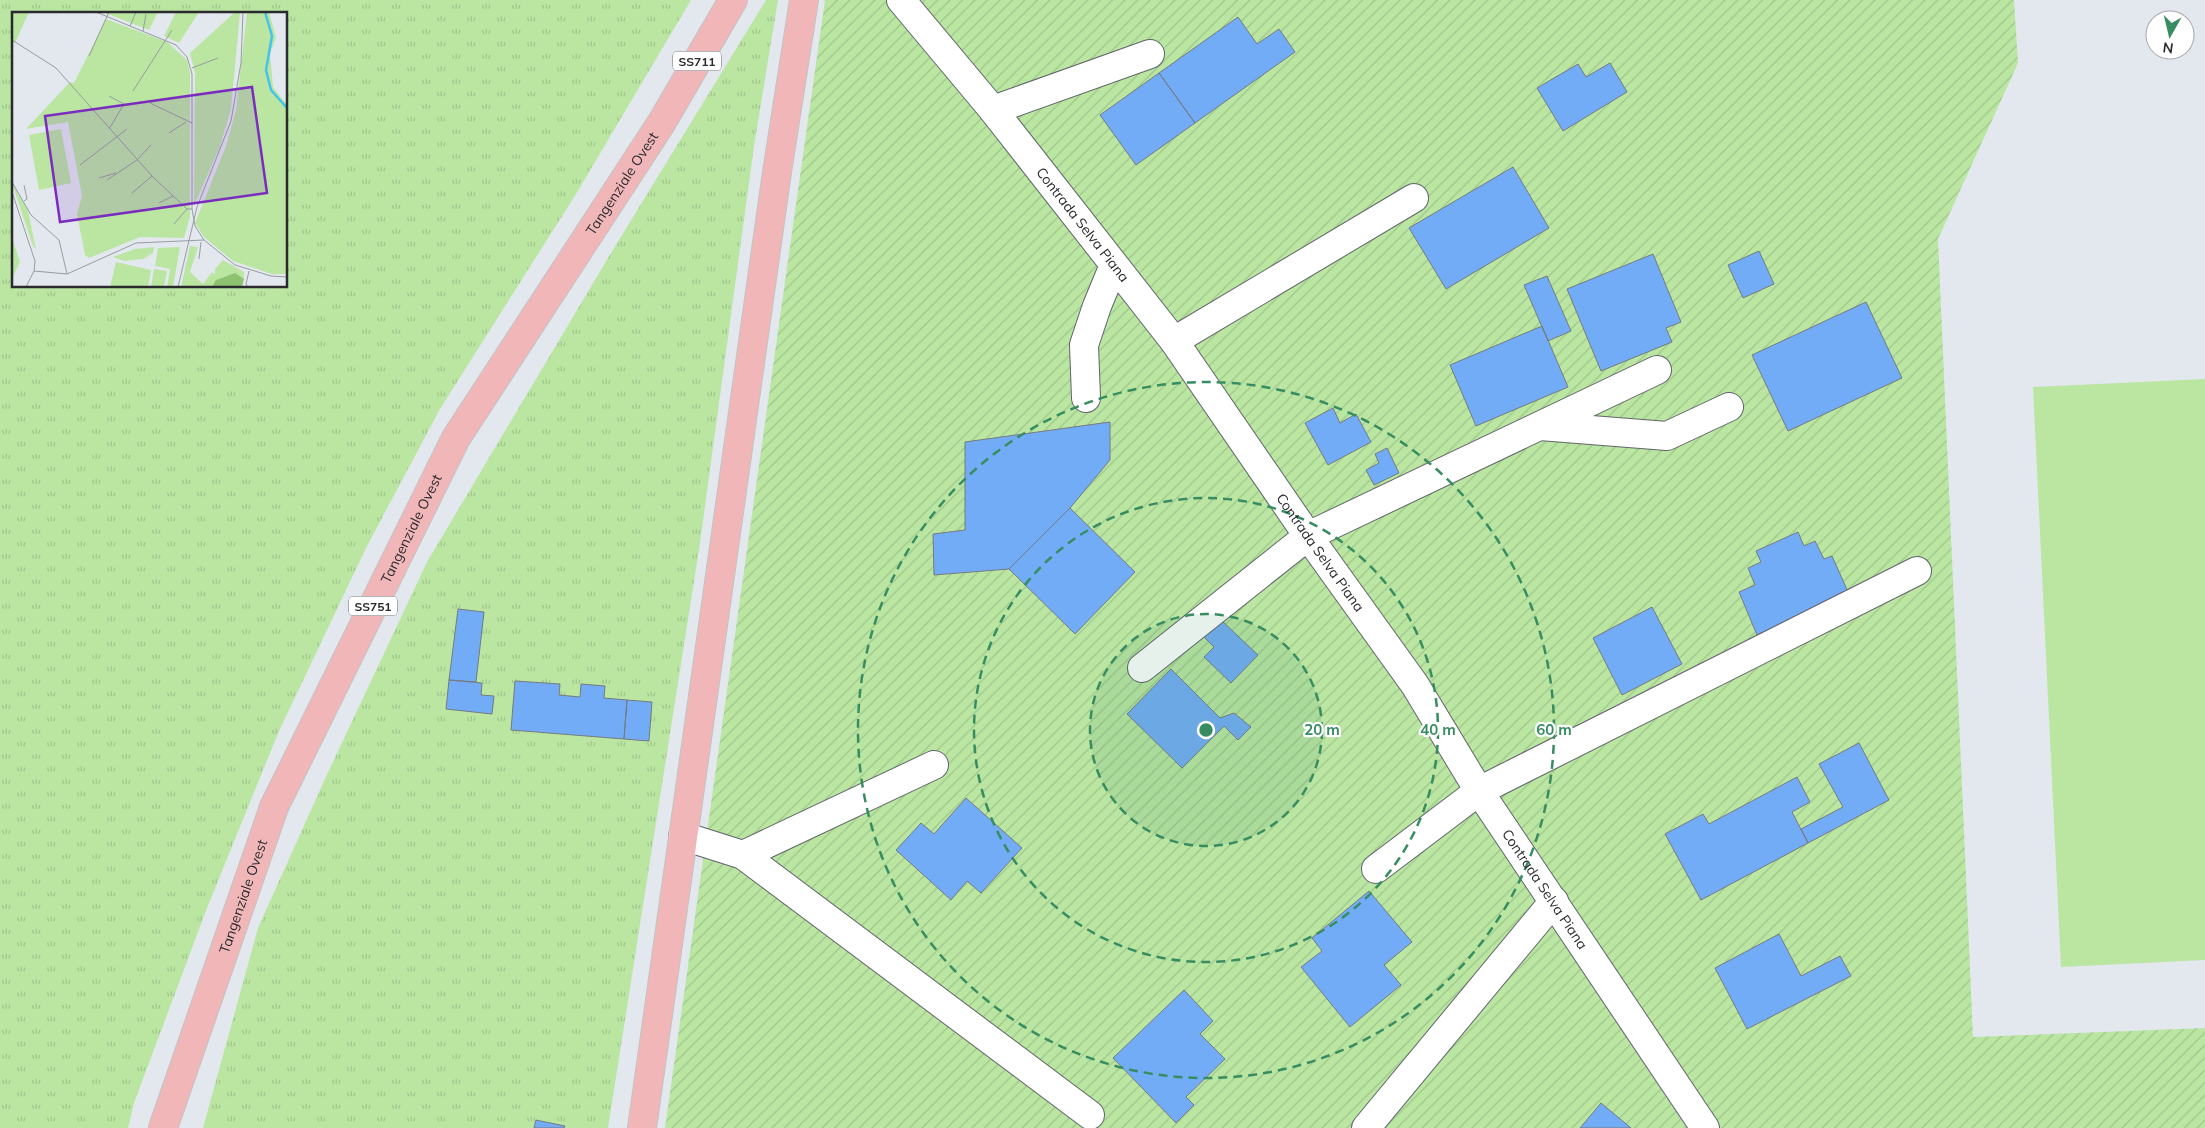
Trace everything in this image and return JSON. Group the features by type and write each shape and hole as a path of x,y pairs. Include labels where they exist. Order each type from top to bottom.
{"main road":[{"name":"Tangenziale Ovest","path":"163,1128 274,807 456,438 662,122 732,0"},
{"path":"642,1128 776,172 804,0"}],"street":[{"name":"Contrada Selva Piana","path":"901,0 993,110 1174,341 1308,536 1415,686 1479,791 1705,1128"},
{"path":"993,110 1150,54"},
{"path":"1174,341 1414,198"},
{"path":"1086,398 1084,345 1096,306 1114,265"},
{"path":"1142,668 1308,536 1658,370"},
{"path":"1538,426 1667,436 1729,407"},
{"path":"1376,869 1479,791 1917,571"},
{"path":"742,855 934,765"},
{"path":"683,836 742,855 1090,1115"},
{"path":"1366,1128 1554,901"}],"green space":[{"path":"0,0 691,0 576,194 440,409 366,548 279,731 207,908 134,1103 128,1128 0,1128"},
{"path":"766,0 778,0 754,146 700,543 608,1128 203,1128 258,928 324,781 427,562 608,258"},
{"path":"825,0 2014,0 2018,63 1938,239 1973,1037 2205,1028 2205,1128 665,1128"},
{"path":"2205,379 2205,960 2061,967 2033,387"}],"building":[{"path":"1238,17 1257,44 1279,29 1295,52 1195,123 1159,73"},
{"path":"1610,63 1627,92 1563,131 1537,88 1578,64 1586,77"},
{"path":"1159,73 1195,123 1136,165 1100,115"},
{"path":"1513,167 1549,228 1446,289 1409,228"},
{"path":"1759,251 1774,284 1743,298 1728,265"},
{"path":"1653,254 1681,322 1666,328 1672,342 1601,371 1567,289"},
{"path":"1547,276 1571,331 1548,341 1524,285"},
{"path":"1866,302 1902,378 1788,431 1752,355"},
{"path":"1542,326 1568,387 1476,426 1450,365"},
{"path":"1333,408 1340,423 1356,414 1371,442 1328,465 1305,423"},
{"path":"1110,422 1110,460 1070,508 1009,569 934,575 933,534 965,530 965,442"},
{"path":"1387,448 1399,473 1374,485 1366,470 1379,463 1375,454"},
{"path":"1070,508 1135,572 1075,634 1009,569"},
{"path":"1798,532 1804,546 1815,541 1824,559 1832,556 1849,594 1757,635 1739,592 1755,585 1748,568 1761,562 1756,551"},
{"path":"1652,607 1682,664 1622,695 1593,638"},
{"path":"458,609 484,612 476,682 449,680"},
{"path":"1220,619 1258,655 1231,683 1204,657 1214,647 1203,636"},
{"path":"1171,669 1220,718 1234,713 1251,727 1238,740 1224,726 1182,768 1127,714"},
{"path":"449,680 482,683 481,695 494,696 492,714 446,709"},
{"path":"515,681 560,684 559,695 580,697 581,684 605,686 604,698 627,700 624,739 511,730"},
{"path":"627,700 652,702 649,741 624,739"},
{"path":"1859,743 1889,800 1808,843 1801,829 1843,807 1819,764"},
{"path":"1797,777 1810,802 1792,812 1808,843 1701,900 1665,834 1703,814 1709,824"},
{"path":"966,798 1022,848 981,893 967,881 951,900 896,850 921,823 934,834"},
{"path":"1369,891 1412,942 1384,965 1401,985 1350,1027 1301,967 1322,951 1312,938"},
{"path":"1779,934 1801,976 1840,956 1851,976 1747,1029 1715,968"},
{"path":"1184,990 1213,1021 1200,1034 1225,1059 1186,1097 1194,1105 1176,1123 1113,1058"},
{"path":"1601,1103 1631,1128 1580,1128"},
{"path":"536,1120 565,1126 564,1128 534,1128"}]}
